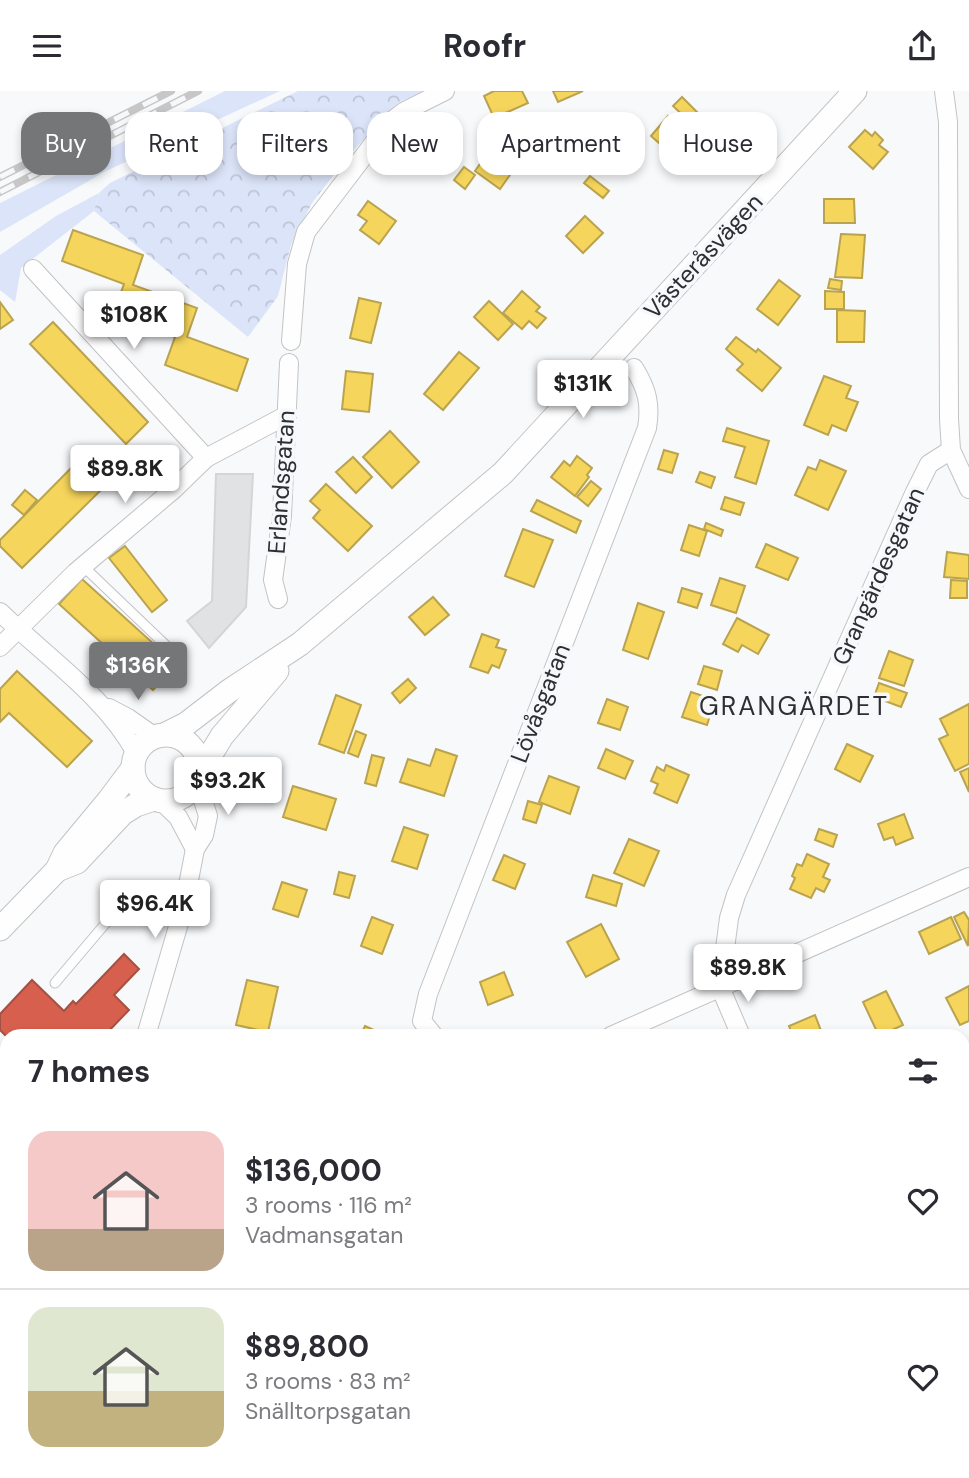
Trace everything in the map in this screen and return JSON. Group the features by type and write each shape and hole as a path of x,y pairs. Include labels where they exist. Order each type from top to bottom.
{"street":[{"path":"290,341 297,264 306,232 389,123 405,111 445,91"},
{"name":"Västeråsvägen","path":"161,736 186,724 229,691 300,644 503,473 855,91"},
{"path":"944,91 948,122 949,419 951,450 969,489"},
{"path":"33,269 206,458"},
{"name":"Erlandsgatan","path":"278,599 273,580 282,516 289,363"},
{"name":"Lövåsgatan","path":"428,1029 422,1021 428,994 647,428 650,408 645,385 634,368"},
{"path":"0,647 83,566 173,490 206,458 287,415"},
{"name":"Grangärdesgatan","path":"720,987 729,918 736,895 914,494 929,464 951,450"},
{"path":"0,612 100,704 120,728 134,760 139,787 178,817 195,849"},
{"name":"Västeråsvägen","path":"198,777 222,736 243,708 300,644"},
{"path":"100,704 161,736 178,737 192,747 199,761 198,777 208,816 204,835 195,849 184,905 148,1029"},
{"path":"0,929 57,870 65,853 109,800 144,744 161,736"},
{"path":"57,870 77,862 123,813 136,805 181,798 198,777"},
{"path":"627,1029 969,877"},
{"path":"720,987 738,1029"}],"lane":[{"path":"83,566 176,655"},
{"path":"55,983 116,911 142,902 184,905"}],"green space":[{"path":"225,91 280,91 223,117 223,112 183,112"},
{"path":"298,91 424,91 399,102 390,112 367,112 367,136 353,151 353,112 255,112"},
{"path":"237,121 237,175 334,175 312,203 291,245 278,296 248,337 94,211 99,193 110,183 126,175 223,175 223,128"},
{"path":"125,141 125,162 111,169 111,148"},
{"path":"56,175 99,175 0,232 0,203"},
{"path":"99,193 94,211 21,268 15,302 0,290 0,255 56,216"}],"building: Homes":[{"path":"494,91 522,91 528,103 508,112 491,112 484,96"},
{"path":"553,91 583,91 558,102"},
{"path":"682,97 697,112 679,112 673,106"},
{"path":"659,127 659,143 651,136"},
{"path":"865,130 872,136 875,132 883,140 879,145 888,152 873,169 849,147"},
{"path":"463,168 475,175 465,189 454,180 458,175 463,175"},
{"path":"481,175 510,175 500,189"},
{"path":"590,176 609,191 603,198 584,183"},
{"path":"824,199 854,199 855,223 824,223"},
{"path":"368,201 396,221 379,244 360,230 367,221 358,215"},
{"path":"585,216 603,233 583,253 566,236"},
{"path":"73,230 143,255 133,285 197,308 187,337 248,359 237,391 165,365 175,337 113,314 124,284 62,261"},
{"path":"841,234 865,235 862,278 835,277"},
{"path":"830,279 842,281 841,290 828,288"},
{"path":"779,280 800,296 778,325 757,309"},
{"path":"522,291 540,307 536,311 546,318 537,328 529,321 522,329 503,313"},
{"path":"825,291 844,292 844,309 825,309"},
{"path":"359,298 381,303 371,343 350,338"},
{"path":"489,301 513,324 498,340 474,317"},
{"path":"0,302 13,320 0,329"},
{"path":"837,310 865,311 864,342 837,342"},
{"path":"53,322 148,422 126,444 30,344"},
{"path":"736,337 756,352 758,349 781,368 762,391 737,370 743,364 726,349"},
{"path":"459,352 479,368 443,410 424,394"},
{"path":"346,371 373,374 369,412 342,409"},
{"path":"824,376 851,386 846,398 858,402 846,431 832,425 828,435 804,425"},
{"path":"727,428 769,441 756,484 735,477 745,447 723,441"},
{"path":"390,431 419,462 392,488 363,457"},
{"path":"664,450 678,454 672,473 658,469"},
{"path":"83,456 109,482 22,568 0,546 0,540"},
{"path":"577,456 592,468 587,475 589,477 575,496 551,477 564,461 570,466"},
{"path":"353,457 372,477 356,493 336,472"},
{"path":"820,460 846,471 828,510 795,495 808,467 816,470"},
{"path":"700,472 715,477 711,488 696,482"},
{"path":"591,481 601,489 588,506 577,497"},
{"path":"326,484 372,526 348,551 313,518 320,510 310,501"},
{"path":"25,490 37,500 24,515 12,505"},
{"path":"725,497 744,503 740,515 721,509"},
{"path":"537,500 581,521 576,533 531,511"},
{"path":"706,523 723,530 721,536 704,529"},
{"path":"689,525 707,531 699,556 681,550"},
{"path":"523,529 553,540 534,587 505,576"},
{"path":"766,544 798,558 788,580 756,567"},
{"path":"125,546 167,600 152,612 109,558"},
{"path":"947,552 969,555 969,579 944,577"},
{"path":"720,578 745,586 736,613 711,605"},
{"path":"82,579 176,664 153,690 59,604"},
{"path":"951,580 967,581 967,598 950,598"},
{"path":"682,588 702,594 697,608 678,602"},
{"path":"433,597 449,615 425,635 409,617"},
{"path":"638,603 664,612 648,659 623,650"},
{"path":"737,618 769,635 758,654 742,645 738,652 723,644"},
{"path":"482,634 499,640 496,647 506,650 499,668 492,665 488,673 470,667"},
{"path":"889,651 913,660 904,686 879,678"},
{"path":"704,666 722,671 717,690 698,684"},
{"path":"17,671 92,741 67,767 9,713 0,722 0,689"},
{"path":"408,679 416,688 400,703 392,693"},
{"path":"879,683 907,693 901,707 874,697"},
{"path":"691,692 715,700 707,725 682,717"},
{"path":"336,695 361,705 344,753 319,744"},
{"path":"607,699 628,707 620,730 598,723"},
{"path":"969,704 969,764 955,771 939,739 948,735 940,719"},
{"path":"356,731 366,735 358,757 348,753"},
{"path":"847,744 873,756 860,782 835,769"},
{"path":"436,749 457,756 444,796 400,782 408,759 430,766"},
{"path":"606,749 633,761 625,779 598,768"},
{"path":"372,755 384,758 376,786 365,783"},
{"path":"666,765 689,775 677,803 654,793 658,784 651,781 657,767 664,771"},
{"path":"969,768 969,792 960,772"},
{"path":"549,776 579,787 570,814 539,802"},
{"path":"293,786 336,799 326,830 283,817"},
{"path":"528,801 542,805 536,823 523,819"},
{"path":"904,814 913,838 896,845 893,837 884,840 878,824"},
{"path":"404,827 428,835 417,869 392,861"},
{"path":"819,829 837,835 833,847 815,840"},
{"path":"629,839 659,851 644,886 614,873"},
{"path":"807,854 829,864 823,877 830,880 824,892 816,888 811,898 790,889 797,864 802,866"},
{"path":"504,855 525,864 515,889 493,880"},
{"path":"339,872 355,876 349,898 334,894"},
{"path":"593,875 622,884 616,906 586,897"},
{"path":"282,882 307,890 298,917 273,909"},
{"path":"964,912 969,920 968,946 954,917"},
{"path":"372,917 393,925 382,954 361,946"},
{"path":"951,917 961,939 929,954 919,932"},
{"path":"601,924 619,959 586,977 567,942"},
{"path":"504,972 513,995 488,1005 480,982"},
{"path":"247,980 278,987 269,1029 236,1025"},
{"path":"969,986 969,1021 960,1025 946,998"},
{"path":"886,991 903,1025 894,1029 876,1029 863,1002"},
{"path":"815,1015 820,1029 790,1029 789,1026"}],"building: Shops":[{"path":"124,954 139,969 114,995 129,1010 111,1029 0,1029 0,1014 32,980 64,1011 73,1001 76,1004"}],"building: Other":[{"path":"216,474 253,474 246,607 209,648 187,621 212,601"}],"railway":[{"path":"0,177 171,91"},
{"path":"0,192 198,91"}],"district":[{"name":"GRANGÄRDET","path":"794,706"}]}
